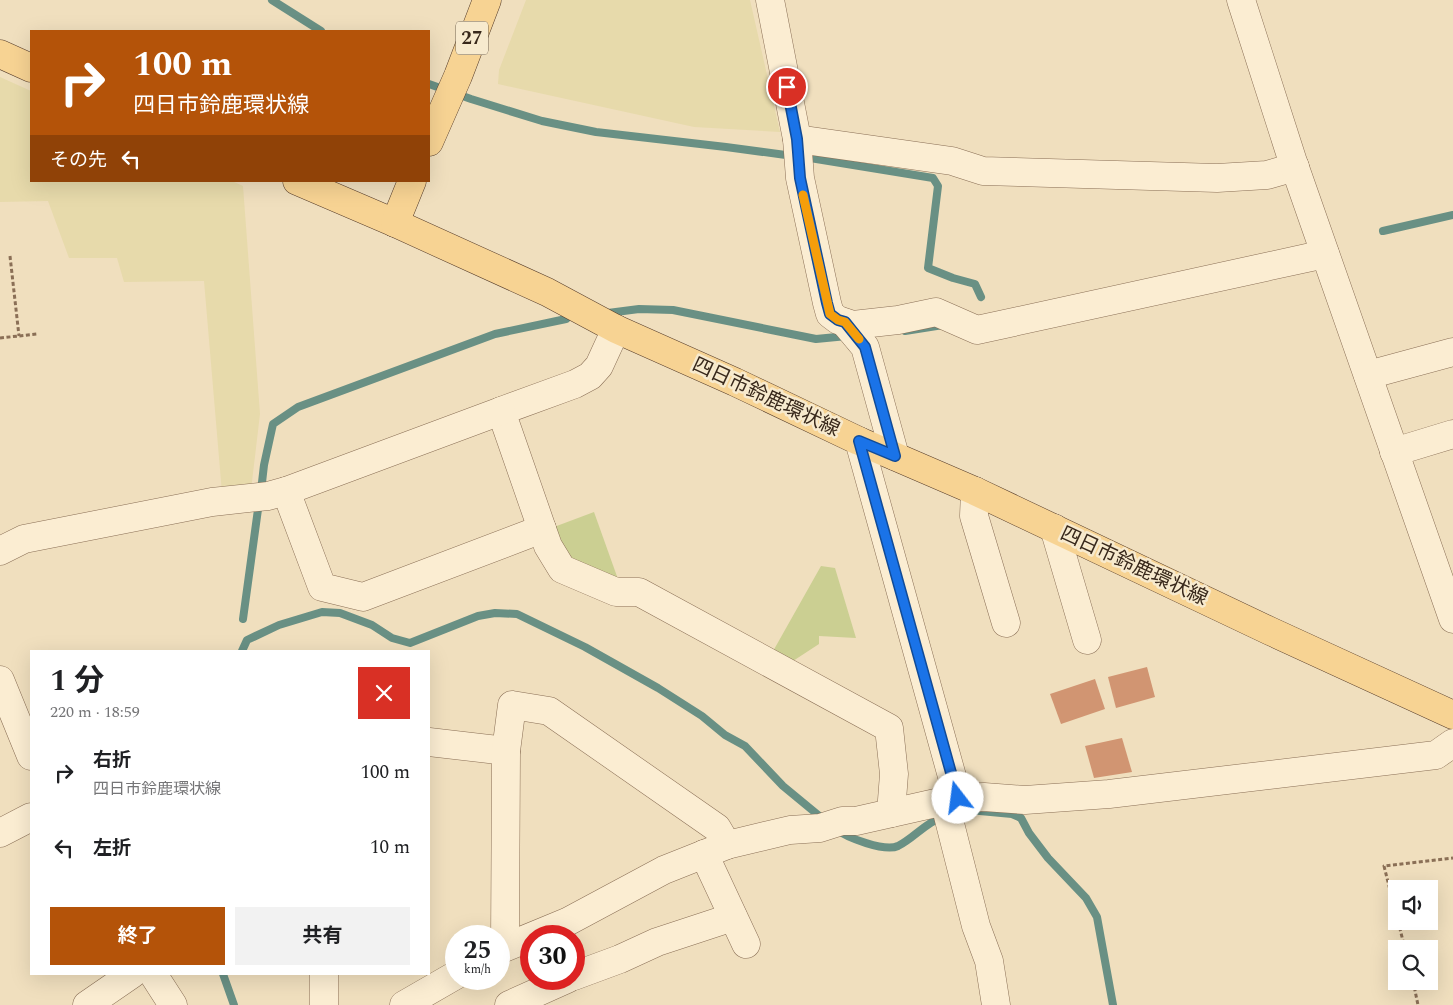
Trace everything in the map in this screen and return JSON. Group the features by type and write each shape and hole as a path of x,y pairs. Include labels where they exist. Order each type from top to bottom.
{"main road":[{"name":"27","path":"430,140 458,76 487,0"},
{"path":"0,54 30,68"},
{"name":"四日市鈴鹿環状線","path":"299,182 395,222 546,292 616,329 859,441 975,490 1270,631 1453,715"},
{"path":"395,222 412,182"}],"street":[{"path":"770,0 798,151 802,187 827,303 830,314 838,320 853,325 898,320 936,312 977,330 1326,254"},
{"path":"1240,0 1295,167 1453,619"},
{"path":"798,151 952,161 983,172 1217,178 1267,175 1295,167"},
{"path":"845,323 865,347 895,456"},
{"path":"0,551 24,539 212,502 267,495 575,384 590,376 599,366 616,329"},
{"path":"1368,375 1453,352"},
{"path":"500,411 548,546 562,569 616,592 639,592 889,728 894,774 891,813"},
{"path":"1394,452 1453,434"},
{"path":"859,441 949,806 976,926 988,961 996,1005"},
{"path":"975,490 974,516 1006,623"},
{"path":"267,495 322,587 363,597 542,530"},
{"path":"1054,528 1087,640"},
{"path":"0,680 30,754"},
{"path":"502,925 506,751 512,705 549,711 717,828 716,849 733,917 746,944"},
{"path":"430,742 506,751"},
{"path":"510,945 567,922 664,870 716,849 790,830 856,821 930,805 949,806 984,797 1025,800 1109,794 1436,755 1453,743"},
{"path":"0,833 30,818"},
{"path":"585,972 620,959 656,942 733,917"},
{"path":"87,1005 131,975"},
{"path":"155,975 172,1005"},
{"path":"324,975 324,1005"},
{"path":"404,1005 445,981"},
{"path":"510,1005 543,990"}],"path":[{"path":"10,256 20,336"},
{"path":"0,338 37,334"},
{"path":"1388,882 1384,866 1453,858"},
{"path":"1415,990 1418,1005"}],"shaded area":[{"path":"526,0 750,0 780,132 694,127 498,84 499,70"},
{"path":"0,77 30,91 30,182 234,182 243,186 260,414 251,490 222,493 204,281 124,282 117,258 69,258 48,201 0,202"}],"green space":[{"path":"594,512 619,582 574,563 562,548 554,527"},
{"path":"821,566 835,568 856,638 819,636 819,644 793,661 772,653"}],"building":[{"path":"1147,667 1155,697 1116,708 1108,677"},
{"path":"1095,679 1105,709 1061,724 1050,694"},
{"path":"1122,738 1132,772 1094,778 1085,746"}],"waterway":[{"path":"272,0 319,30"},
{"path":"430,84 542,121 596,132 793,156"},
{"path":"804,157 933,178 938,186 928,268 975,284 981,297"},
{"path":"1383,231 1453,215"},
{"path":"608,313 639,309 673,310 816,339 847,336"},
{"path":"261,491 264,465 273,424 298,407 495,334 566,319"},
{"path":"905,331 943,325"},
{"path":"243,619 259,502"},
{"path":"242,650 247,640 279,625 322,612 340,613 372,625 392,638 410,643 478,616 495,613 517,614 585,647 658,688 702,716 725,735 745,746 783,786 823,819"},
{"path":"969,810 1012,814 1021,818 1029,833 1048,858 1086,898 1097,917 1113,1005"},
{"path":"836,829 841,833 866,843 892,847 904,843 944,816"},
{"path":"223,975 234,1005"}],"slow traffic":[{"path":"803,195 830,314 838,320 845,322 859,339"}],"route":[{"path":"787,87 797,139 800,178 830,314 838,320 845,322 865,347 895,456 859,441 958,798"}]}
